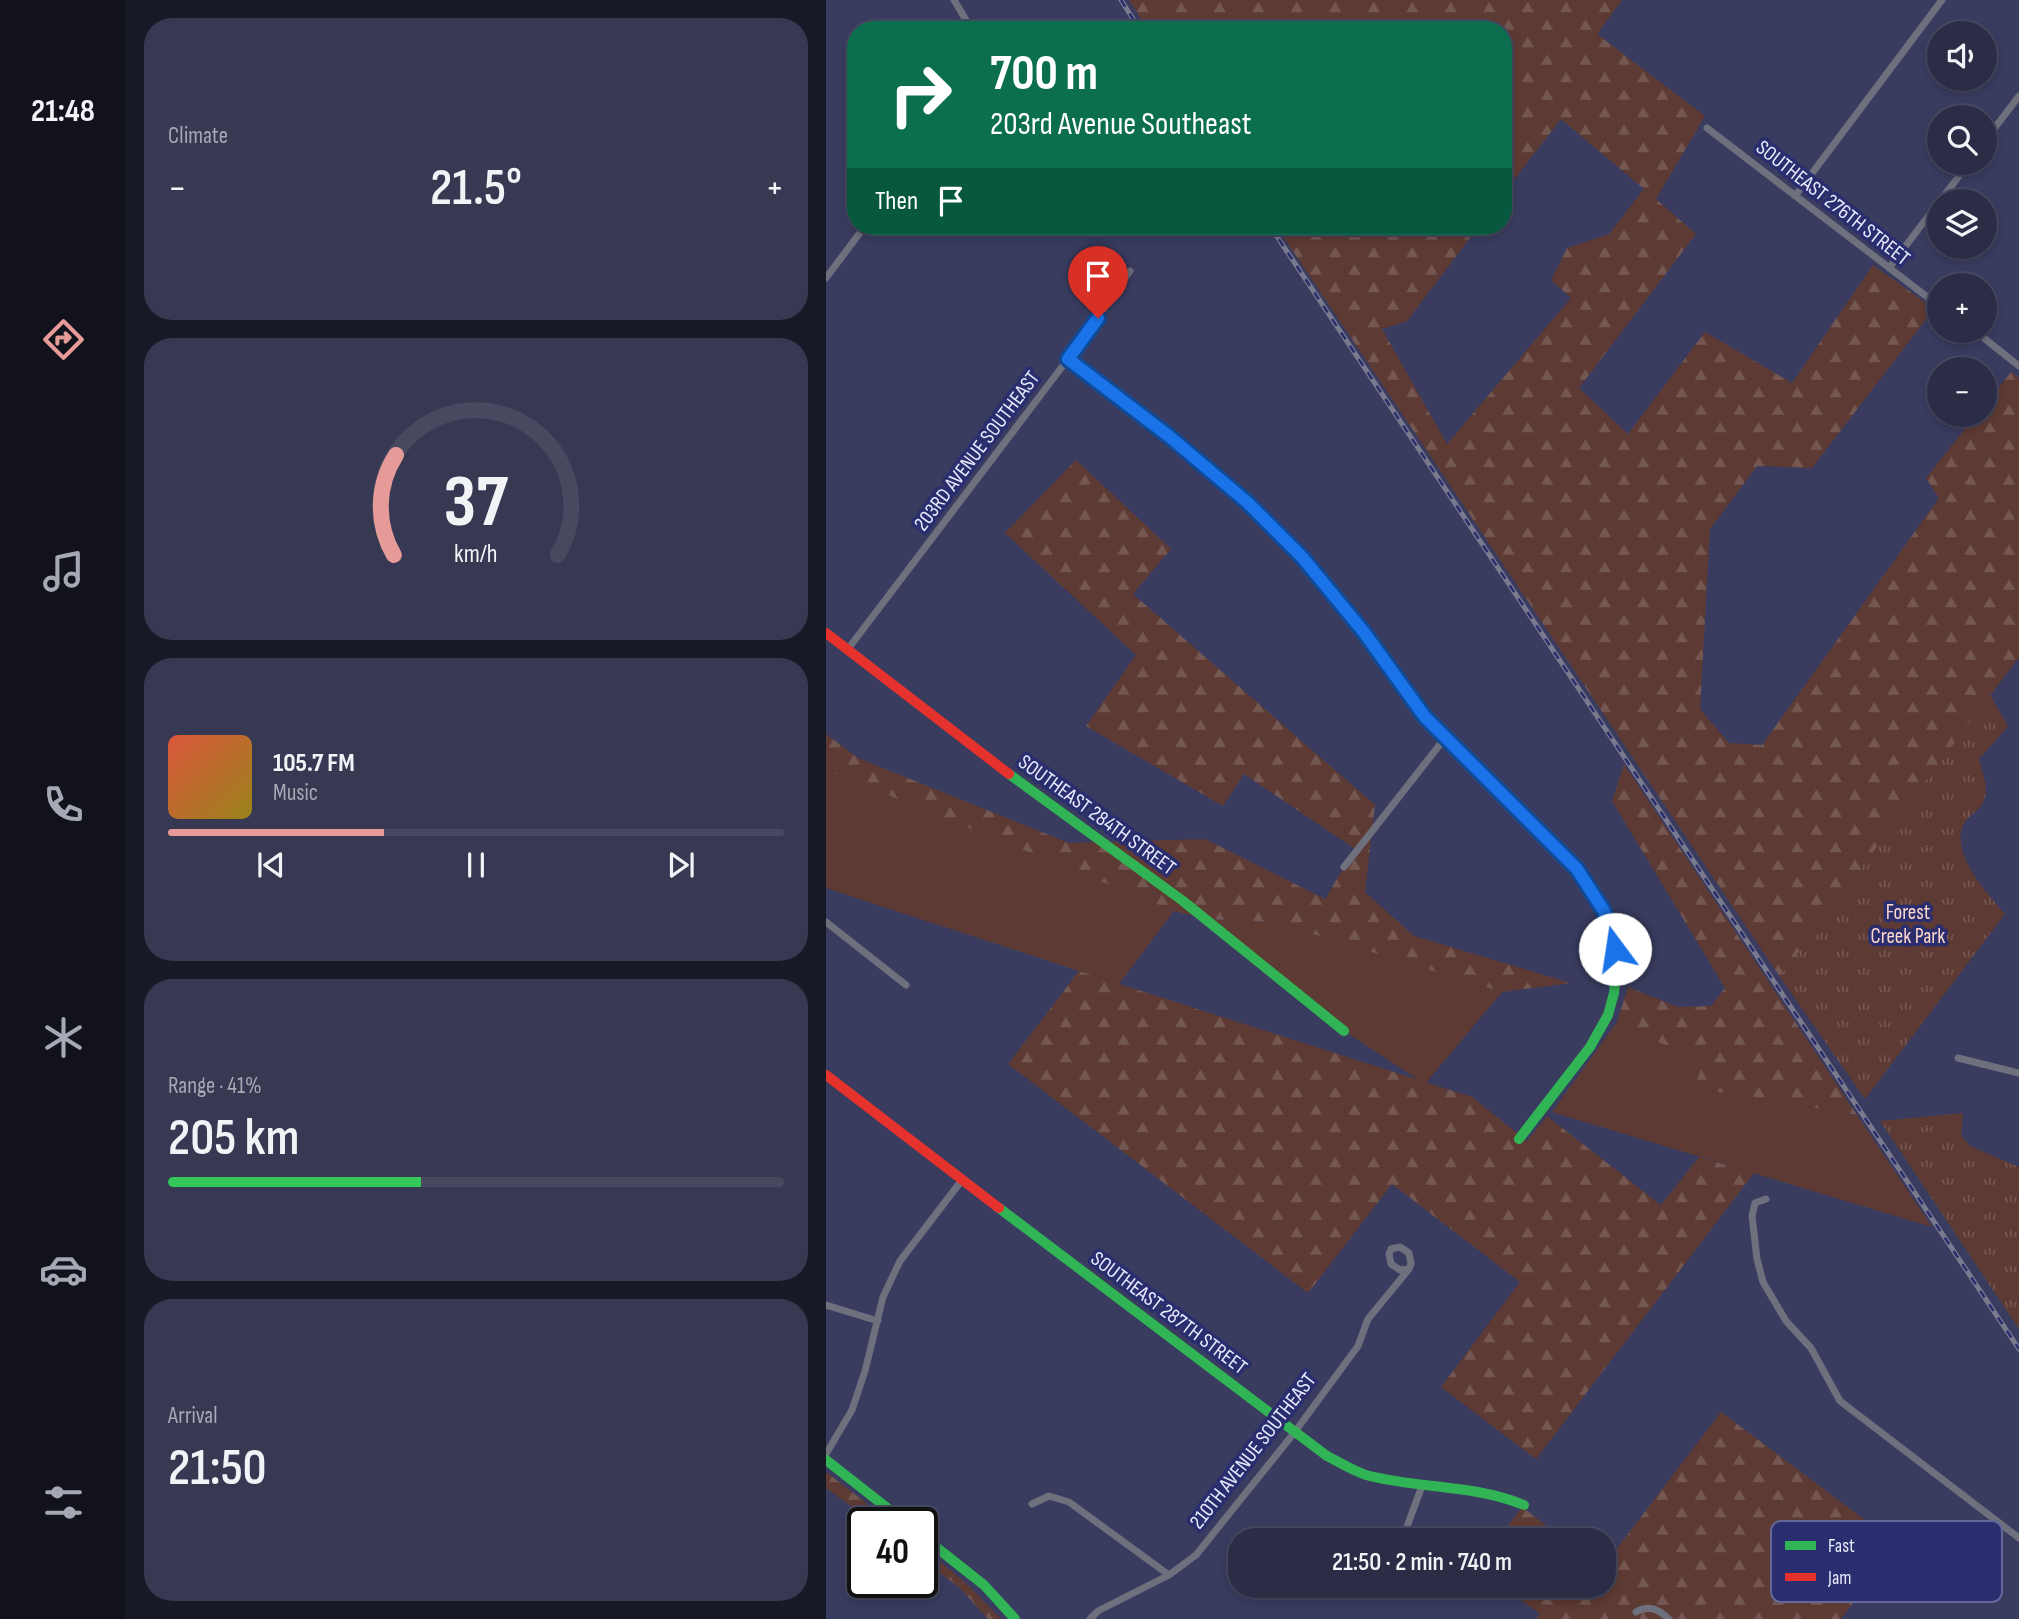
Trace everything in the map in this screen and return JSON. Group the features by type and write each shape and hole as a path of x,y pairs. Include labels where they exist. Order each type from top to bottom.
{"street":[{"path":"954,0 967,21"},
{"path":"1795,195 1942,0"},
{"path":"1997,125 2019,96"},
{"name":"SOUTHEAST 276TH STREET","path":"1707,128 1927,297"},
{"path":"1949,189 1960,175"},
{"path":"1889,268 1927,218"},
{"path":"826,278 858,235"},
{"name":"203RD AVENUE SOUTHEAST","path":"848,649 1068,359 1130,271"},
{"path":"1989,343 2019,366"},
{"path":"1068,359 1170,437 1276,530 1337,597 1415,704 1445,738 1577,869 1598,898 1608,921 1617,970 1611,1005 1596,1040 1518,1139"},
{"name":"SOUTHEAST 284TH STREET","path":"826,632 1051,806 1185,903 1344,1031"},
{"path":"1344,867 1445,738"},
{"path":"826,922 906,985"},
{"path":"1958,1058 2019,1073"},
{"name":"SOUTHEAST 287TH STREET","path":"826,1075 1327,1456 1363,1474 1422,1486 1453,1487 1502,1496 1524,1505"},
{"path":"826,1454 852,1410 883,1297 900,1261 962,1180"},
{"path":"1766,1199 1755,1203 1752,1216 1757,1259 1763,1282 1786,1321 1811,1348 1840,1401 1997,1521"},
{"name":"210TH AVENUE SOUTHEAST","path":"1090,1619 1098,1612 1169,1575 1196,1555 1294,1433 1358,1346 1368,1319 1409,1269"},
{"path":"826,1305 878,1321"},
{"path":"826,1460 886,1507"},
{"path":"1406,1528 1422,1486"},
{"path":"1032,1504 1049,1496 1069,1502 1169,1575"},
{"path":"2002,1525 2019,1538"},
{"path":"938,1549 984,1585 1015,1619"},
{"path":"1636,1612 1652,1608 1669,1619"}],"green space":[{"path":"1129,0 1622,0 1597,34 1705,116 1656,199 1696,234 1579,388 1628,434 1705,332 1792,383 1873,265 1927,304 1927,318 1812,468 1757,466 1710,529 1700,709 1729,743 1762,745 1939,498 1926,478 1966,427 1997,427 1997,390 2011,372 2019,378 2019,657 1780,977 1282,235 1472,235 1407,321 1382,329 1447,444 1571,298 1551,280 1567,248 1609,234 1644,189 1561,119 1512,182 1512,21 1142,21"},
{"path":"1076,460 1171,549 1133,594 1375,805 1365,892 1414,936 1571,983 1502,992 1274,922 1205,919 1174,911 826,770 826,734 858,758 1069,843 1205,839 1325,899 1355,849 1244,774 1223,806 1086,726 1136,655 1005,533"},
{"name":"Forest Creek Park","path":"1990,695 2008,726 1979,759 1985,783 1984,800 1965,822 1961,833 1961,846 1972,871 2005,914 1865,1099 1780,977"},
{"path":"1624,764 1857,1115 1695,1088 1702,1063 1617,1022 1628,987 1678,1007 1711,1006 1725,988 1612,801"},
{"path":"826,770 1174,911 1119,984 826,888"},
{"path":"1205,919 1274,922 1502,992 1425,1084 1344,1031"},
{"path":"1079,971 1472,1097 1527,1141 1547,1116 1661,1205 1699,1157 1754,1173 1536,1459 1441,1387 1520,1282 1392,1184 1308,1293 1008,1064"},
{"path":"1617,1022 1703,1063 1695,1088 1857,1115 1932,1227 1552,1112"},
{"path":"1963,1113 1961,1135 1970,1146 2019,1167 2019,1329 1880,1121"},
{"path":"1721,1412 1866,1521 1771,1521 1771,1602 1854,1602 1841,1619 1536,1619 1540,1614 1518,1598 1616,1598 1616,1550"},
{"path":"826,1472 872,1507 852,1507 826,1488"},
{"path":"1522,1507 1549,1528 1506,1528"},
{"path":"938,1560 966,1583 1001,1619 988,1619 960,1588 938,1571"}],"railway":[{"path":"1121,0 1134,21"},
{"path":"1276,235 2019,1349"}],"traffic: fast":[{"path":"1270,525 1341,602 1425,717 1577,869 1601,909 1614,950 1616,972 1608,1015 1590,1047 1519,1139"},
{"path":"1009,774 1183,901 1344,1031"},
{"path":"999,1208 1327,1456 1366,1475 1485,1493 1524,1505"},
{"path":"826,1460 886,1507"},
{"path":"938,1549 984,1585 1015,1619"}],"traffic: jam":[{"path":"1068,359 1170,437 1270,525"},
{"path":"826,633 1009,774"},
{"path":"826,1075 999,1208"}],"route":[{"path":"1098,318 1068,359 1170,437 1248,503 1302,557 1337,597 1425,717 1543,834 1590,885 1604,911 1615,949"}]}
